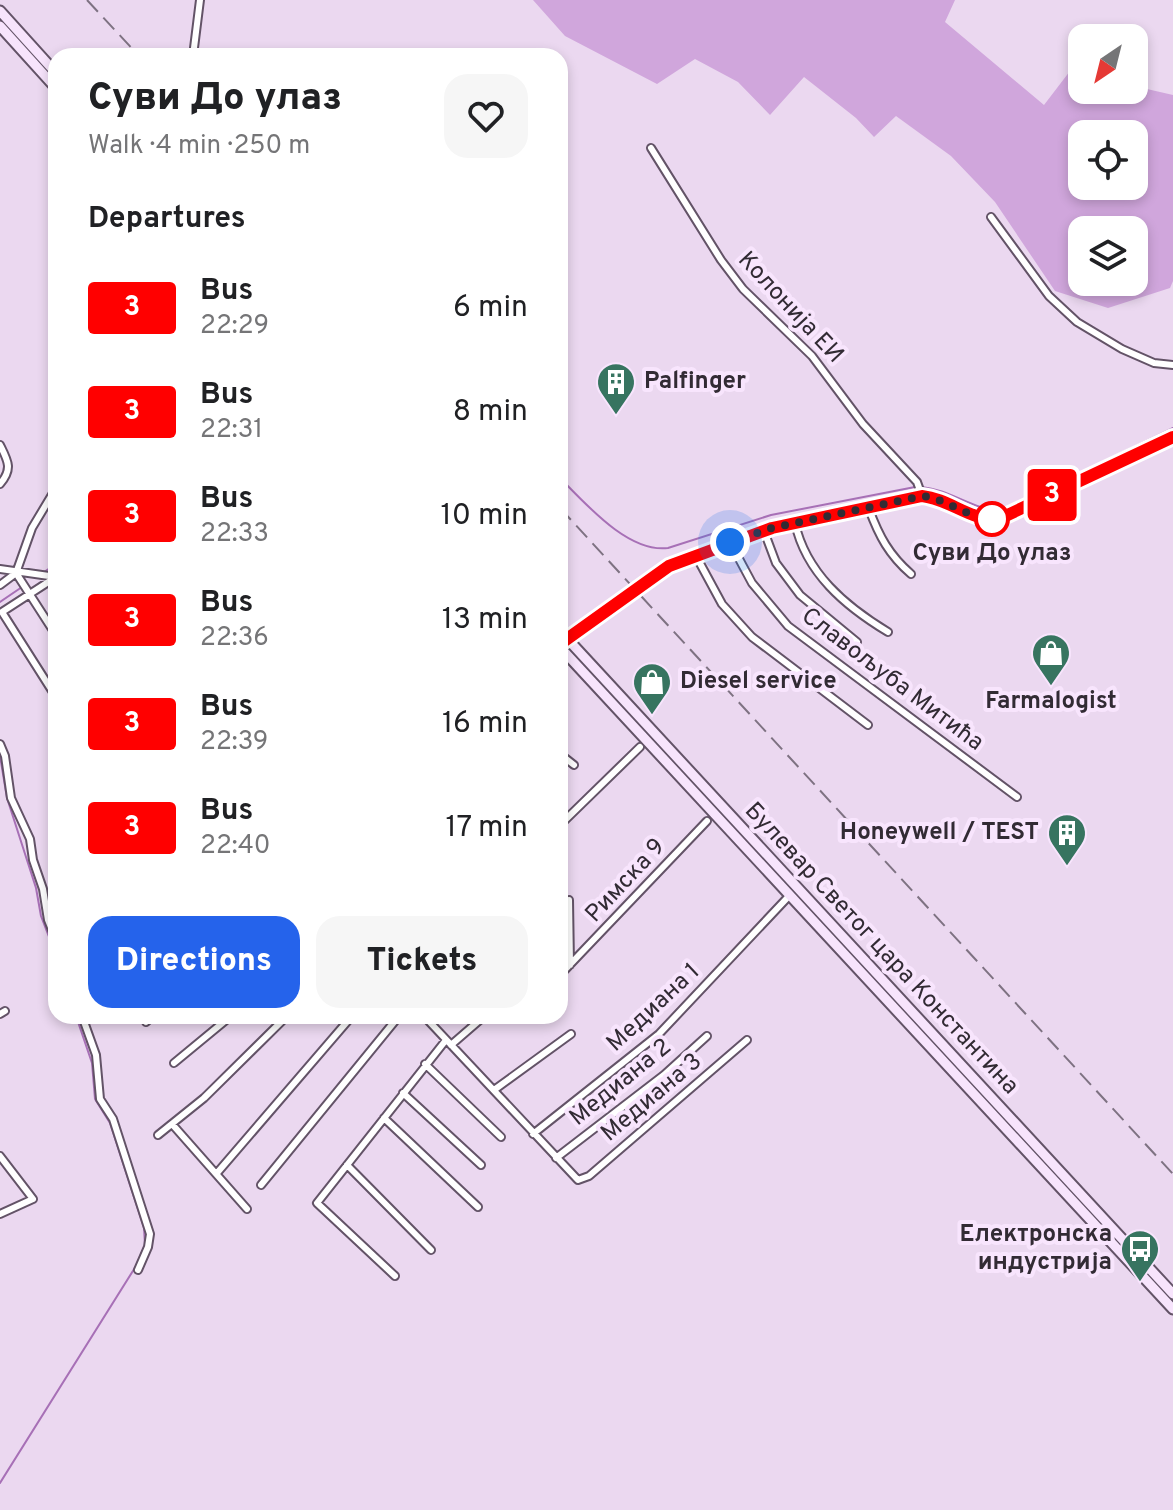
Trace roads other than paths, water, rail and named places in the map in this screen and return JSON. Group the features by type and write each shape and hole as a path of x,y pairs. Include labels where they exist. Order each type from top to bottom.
{"main road":[{"path":"0,11 48,64"},
{"path":"0,26 48,79"},
{"name":"Булевар Светог цара Константина","path":"568,649 1173,1294"},
{"name":"Булевар Светог цара Константина","path":"568,650 789,896 1173,1309"}],"street":[{"path":"194,48 200,0"},
{"name":"Колонија ЕИ","path":"651,148 721,260 743,289 812,356 846,397 863,424 917,482 922,493"},
{"path":"991,217 1049,296 1077,322 1122,349 1154,363 1173,365"},
{"path":"568,640 659,572 730,542 922,493 977,517 999,519 1173,437"},
{"path":"0,445 10,465 7,476 0,484"},
{"path":"0,585 16,573 32,528 48,501"},
{"path":"869,509 877,532 893,558 911,574"},
{"path":"795,523 809,563 844,601 888,632"},
{"path":"764,531 776,563 800,595 857,642"},
{"name":"Славољуба Митића","path":"730,542 752,583 788,626 1017,797"},
{"path":"696,556 722,604 752,637 868,725"},
{"path":"0,569 48,576"},
{"path":"16,573 48,624"},
{"path":"48,580 24,589 1,613 48,685"},
{"path":"0,744 5,756 11,798 30,839 48,920"},
{"path":"568,817 640,747"},
{"path":"568,760 574,765"},
{"name":"Римска 9","path":"570,965 707,821"},
{"name":"Медиана 1","path":"533,1134 659,1034 789,896"},
{"name":"Римска 9","path":"569,900 570,965"},
{"path":"85,1024 96,1055 100,1099 113,1119 150,1234 138,1270"},
{"path":"174,1063 221,1024"},
{"path":"158,1135 204,1098 279,1024"},
{"path":"217,1173 345,1024"},
{"path":"261,1185 392,1024"},
{"path":"432,1024 556,1158"},
{"path":"395,1276 317,1203 425,1064 474,1024"},
{"path":"494,1090 571,1034"},
{"name":"Медиана 2","path":"556,1158 664,1075 707,1036"},
{"name":"Медиана 3","path":"556,1158 578,1180 589,1176 747,1040"},
{"path":"425,1064 501,1137"},
{"path":"403,1093 481,1165"},
{"path":"384,1118 478,1207"},
{"path":"172,1124 247,1209"},
{"path":"0,1156 33,1199 0,1214"},
{"path":"347,1165 431,1250"}],"waterway":[{"path":"922,487 1002,511 1173,428"},
{"path":"568,486 623,535 638,543 668,548 771,515 915,487"},
{"path":"44,572 48,569"},
{"path":"0,602 22,587"},
{"path":"0,756 7,798 48,934"},
{"path":"0,1483 136,1266 145,1245 144,1228 110,1123 95,1099 92,1063 79,1024"}],"railway":[{"path":"87,0 132,48"},
{"path":"568,517 1173,1174"}],"place":[{"name":"Palfinger","path":"616,416"},
{"name":"Суви До улаз","path":"992,519"},
{"name":"Farmalogist","path":"1051,687"},
{"name":"Diesel service","path":"652,716"},
{"name":"Honeywell / TEST","path":"1067,867"},
{"name":"Електронска индустрија","path":"1140,1283"}]}
